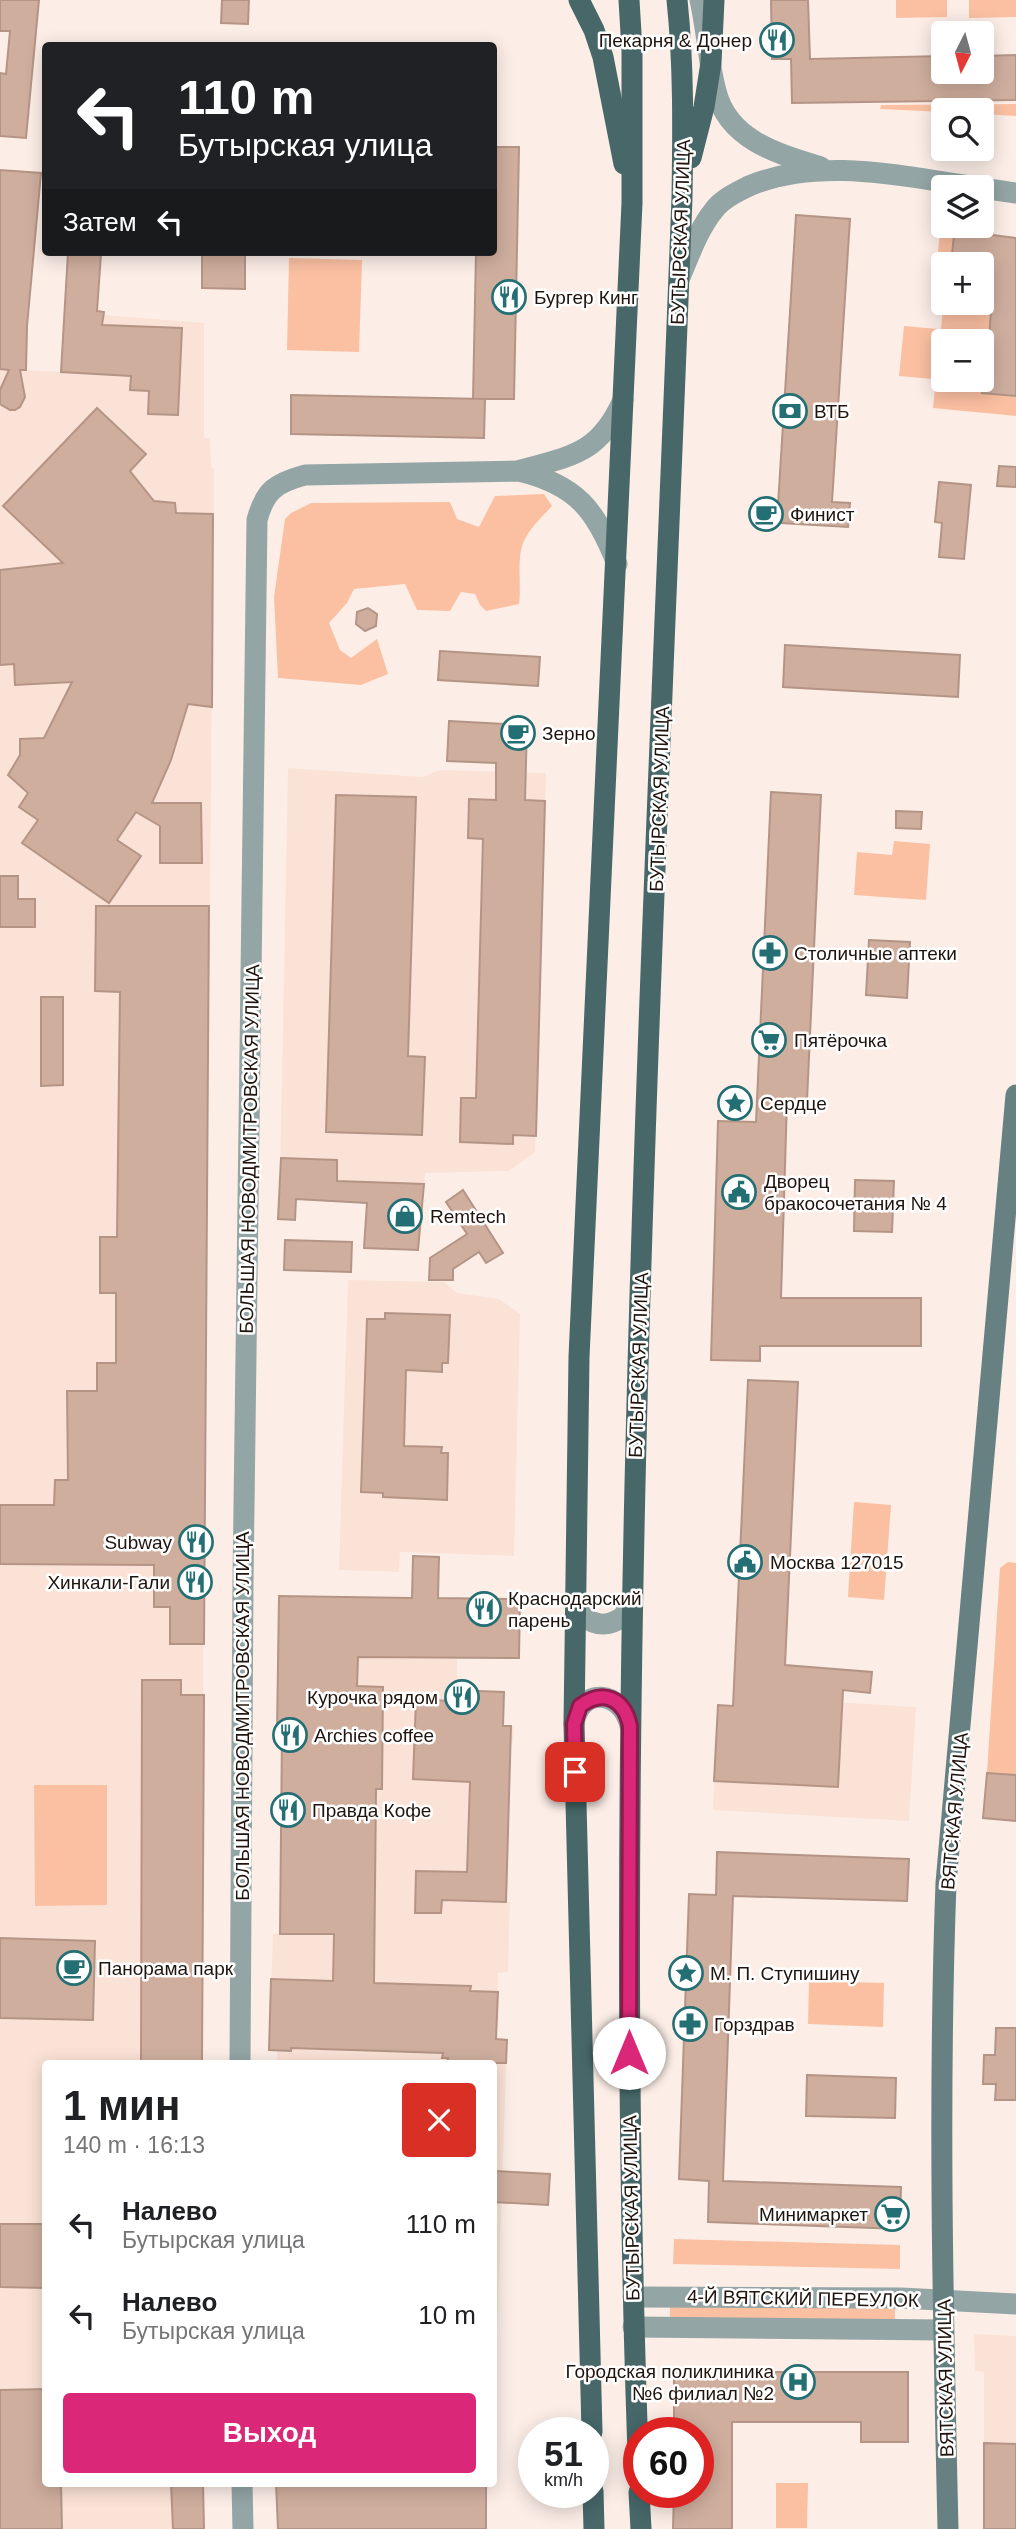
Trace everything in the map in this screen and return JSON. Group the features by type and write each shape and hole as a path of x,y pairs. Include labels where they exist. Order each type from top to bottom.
{"main road":[{"path":"579,0 594,30 603,57 632,204"},
{"path":"592,2417 574,1724 575,1597 579,1357 632,204 629,0"},
{"name":"БУТЫРСКАЯ УЛИЦА","path":"637,2417 632,2297 628,1914 631,1598 640,1267 682,198 681,33 677,0"},
{"path":"682,198 704,107 711,63 715,0"},
{"path":"593,2508 594,2529"},
{"path":"639,2508 640,2529"}],"street":[{"path":"700,0 716,93 737,129 778,154 831,170 931,182"},
{"path":"679,280 700,230 716,207 738,191 778,175 831,170"},
{"path":"994,190 1016,193"},
{"name":"БОЛЬШАЯ НОВОДМИТРОВСКАЯ УЛИЦА","path":"240,2060 243,1582 257,520 262,503 270,491 285,480 306,475 519,471 572,457 594,442 614,421 623,400"},
{"name":"БОЛЬШАЯ НОВОДМИТРОВСКАЯ УЛИЦА","path":"519,471 547,478 568,490 585,505 604,530 617,564"},
{"name":"ВЯТСКАЯ УЛИЦА","path":"948,2529 943,2330 942,1994 946,1883 1011,1193 1016,1095"},
{"path":"575,1597 581,1615 598,1625 607,1625 624,1616 631,1598"},
{"path":"574,1724 580,1706 597,1697 616,1701 623,1707 630,1726"},
{"name":"4-Й ВЯТСКИЙ ПЕРЕУЛОК","path":"632,2297 901,2298 1016,2304"},
{"name":"4-Й ВЯТСКИЙ ПЕРЕУЛОК","path":"633,2327 943,2330"},
{"path":"242,2487 243,2529"}],"shaded area":[{"path":"896,0 947,0 947,17 896,18"},
{"path":"969,0 1016,0 1016,17 969,18"},
{"path":"994,104 1016,104 1016,116 994,115"},
{"path":"881,105 931,105 931,111 880,109"},
{"path":"994,235 1016,238 1016,416 933,408 935,392 994,392 994,329 941,329 942,315 994,315 994,252 938,252 939,238 994,238"},
{"path":"289,258 362,260 359,352 287,350"},
{"path":"104,315 204,323 204,438 210,438 211,468 214,469 202,2060 42,2060 42,2487 203,2487 204,2529 0,2529 0,369 100,374"},
{"path":"904,326 938,329 931,329 931,379 899,376"},
{"path":"544,494 552,506 531,529 523,544 519,604 486,611 475,594 461,592 450,611 417,610 405,584 354,589 347,603 329,623 340,650 351,658 377,639 388,674 361,685 278,678 274,597 285,519 291,513 311,503 450,502 457,519 479,527 495,496"},
{"path":"288,768 422,777 440,770 546,773 535,1152 509,1171 425,1173 424,1184 280,1179"},
{"path":"894,841 930,844 926,900 854,895 857,852 892,855"},
{"path":"348,1280 444,1282 457,1293 499,1299 520,1314 514,1556 400,1552 399,1572 339,1570"},
{"path":"854,1502 891,1505 884,1600 848,1597"},
{"path":"1008,1562 1016,1563 1016,1775 987,1773 1000,1568"},
{"path":"279,1596 520,1599 519,1658 457,1658 457,1690 504,1692 503,1725 514,1726 513,1743 507,1743 506,1902 510,1902 508,1972 498,1973 496,2039 507,2040 497,2334 497,2060 277,2060 277,2051 269,2050 273,1934 280,1933 282,1732 277,1732"},
{"path":"733,1696 916,1707 909,1821 713,1810 718,1705 733,1706"},
{"path":"34,1785 107,1785 107,1905 35,1906"},
{"path":"809,1981 884,1983 883,2027 808,2024"},
{"path":"674,2239 900,2245 900,2269 673,2264"},
{"path":"670,2303 895,2304 895,2325 670,2324"},
{"path":"974,2334 1016,2336 1016,2529 984,2529 984,2372 975,2371"},
{"path":"776,2483 808,2483 807,2528 776,2528"}],"building":[{"path":"0,0 39,0 26,138 0,136 0,73 6,74 10,31 0,31"},
{"path":"222,0 249,0 248,24 221,23"},
{"path":"771,0 808,0 810,59 931,56 931,84 994,84 994,56 1016,55 1016,100 931,98 931,101 792,103 791,59 772,59"},
{"path":"497,147 519,147 514,399 473,399 476,256 497,256"},
{"path":"0,170 41,173 27,326 26,370 20,370 25,397 20,407 15,410 0,404 0,390 9,370 0,369"},
{"path":"796,215 850,219 832,502 850,503 848,527 764,522 765,504 778,505"},
{"path":"994,235 1016,238 1016,396 982,393 994,392 994,329 990,329 991,315 994,315 994,252 952,252 954,238 994,238"},
{"path":"68,256 101,256 97,311 104,312 102,325 182,328 178,415 148,414 149,391 130,390 131,376 61,372"},
{"path":"202,256 245,256 245,289 202,288"},
{"path":"291,395 485,399 484,438 291,434"},
{"path":"97,408 146,454 130,471 154,501 175,503 176,513 213,514 212,707 188,704 171,760 152,803 201,803 202,863 160,863 160,826 136,812 117,840 141,856 109,903 22,843 38,820 19,807 28,793 8,775 20,755 20,739 44,738 72,682 15,685 14,664 0,665 0,570 63,563 3,506"},
{"path":"999,466 1016,467 1016,487 997,486"},
{"path":"939,482 971,485 964,559 939,557 942,523 935,522"},
{"path":"368,608 377,614 376,626 365,631 356,624 357,612"},
{"path":"785,645 960,655 958,697 783,687"},
{"path":"440,651 540,657 538,686 438,680"},
{"path":"449,721 527,725 525,800 545,801 536,1136 513,1135 513,1144 460,1142 461,1098 476,1098 483,839 468,838 469,799 496,800 496,763 447,761"},
{"path":"771,792 821,795 807,1101 787,1100 781,1298 921,1298 921,1346 760,1346 760,1361 711,1360 718,1121 756,1122"},
{"path":"336,795 416,797 408,1056 425,1057 422,1135 326,1132"},
{"path":"896,811 922,812 921,829 896,828"},
{"path":"0,876 18,876 18,899 35,899 35,927 0,927"},
{"path":"96,906 209,906 204,1644 170,1644 170,1607 154,1607 154,1565 0,1564 0,1505 54,1505 55,1480 68,1480 67,1391 97,1391 97,1363 116,1363 116,1293 100,1293 100,1237 117,1237 120,992 95,991"},
{"path":"869,940 910,942 907,998 866,995"},
{"path":"41,997 63,997 63,1085 41,1086"},
{"path":"281,1158 337,1160 337,1181 424,1184 418,1250 364,1248 367,1203 296,1199 295,1220 278,1219"},
{"path":"855,1180 894,1181 892,1232 854,1231"},
{"path":"463,1190 503,1253 486,1263 479,1252 453,1269 453,1280 429,1280 430,1258 467,1234 446,1202"},
{"path":"285,1240 352,1242 351,1272 284,1270"},
{"path":"385,1313 450,1315 448,1363 442,1363 442,1372 406,1370 404,1446 442,1447 441,1453 448,1453 447,1500 383,1497 383,1493 361,1492 367,1319 385,1319"},
{"path":"748,1380 798,1382 785,1665 872,1672 870,1693 843,1690 838,1787 714,1781 718,1705 733,1706"},
{"path":"413,1556 439,1557 438,1598 520,1599 519,1658 358,1657 357,1686 383,1687 382,1789 376,1789 374,1983 471,1986 470,1991 498,1992 496,2039 507,2040 506,2063 497,2063 497,2060 448,2060 442,2058 443,2053 291,2048 291,2051 269,2050 271,1979 333,1981 334,1934 280,1934 282,1732 277,1732 279,1596 412,1598"},
{"path":"142,1680 181,1680 181,1695 204,1695 202,2060 141,2060"},
{"path":"451,1690 504,1692 503,1726 511,1726 506,1902 442,1900 441,1913 415,1913 416,1871 467,1872 470,1782 413,1779 416,1699 450,1701"},
{"path":"987,1773 1016,1775 1016,1821 983,1818"},
{"path":"717,1852 909,1859 907,1901 733,1896 723,2181 901,2187 900,2229 708,2222 709,2181 679,2179 689,1894 716,1895"},
{"path":"0,1938 95,1941 93,2020 0,2018"},
{"path":"996,2028 1016,2028 1016,2100 995,2100 996,2084 983,2084 984,2055 995,2055"},
{"path":"807,2075 896,2078 895,2118 806,2116"},
{"path":"497,2171 550,2174 548,2205 497,2202"},
{"path":"0,2224 42,2224 42,2288 0,2287"},
{"path":"674,2372 908,2372 908,2442 861,2442 861,2422 732,2422 732,2529 673,2529 674,2508 714,2508 714,2417 674,2417"},
{"path":"42,2389 42,2487 61,2487 62,2529 0,2529 0,2390"},
{"path":"984,2443 1016,2444 1016,2529 984,2529"},
{"path":"171,2487 203,2487 204,2529 173,2529"},
{"path":"276,2487 486,2487 486,2529 278,2529"}],"place":[{"name":"Пекарня & Донер","path":"777,40"},
{"name":"Бургер Кинг","path":"509,297"},
{"name":"ВТБ","path":"790,411"},
{"name":"Финист","path":"766,514"},
{"name":"Зерно","path":"518,733"},
{"name":"Столичные аптеки","path":"770,953"},
{"name":"Пятёрочка","path":"769,1040"},
{"name":"Сердце","path":"735,1103"},
{"name":"Дворец бракосочетания № 4","path":"739,1192"},
{"name":"Remtech","path":"405,1216"},
{"name":"Subway","path":"196,1542"},
{"name":"Москва 127015","path":"745,1562"},
{"name":"Хинкали-Гали","path":"195,1582"},
{"name":"Краснодарский парень","path":"484,1609"},
{"name":"Курочка рядом","path":"462,1697"},
{"name":"Archies coffee","path":"290,1735"},
{"name":"Правда Кофе","path":"288,1810"},
{"name":"Панорама парк","path":"74,1968"},
{"name":"М. П. Ступишину","path":"686,1973"},
{"name":"Горздрав","path":"690,2024"},
{"name":"Минимаркет","path":"892,2214"},
{"name":"Городская поликлиника №6 филиал №2","path":"798,2382"}],"route":[{"path":"575,1772 574,1724 580,1706 597,1697 616,1701 623,1707 630,1726 629,2053"}]}
